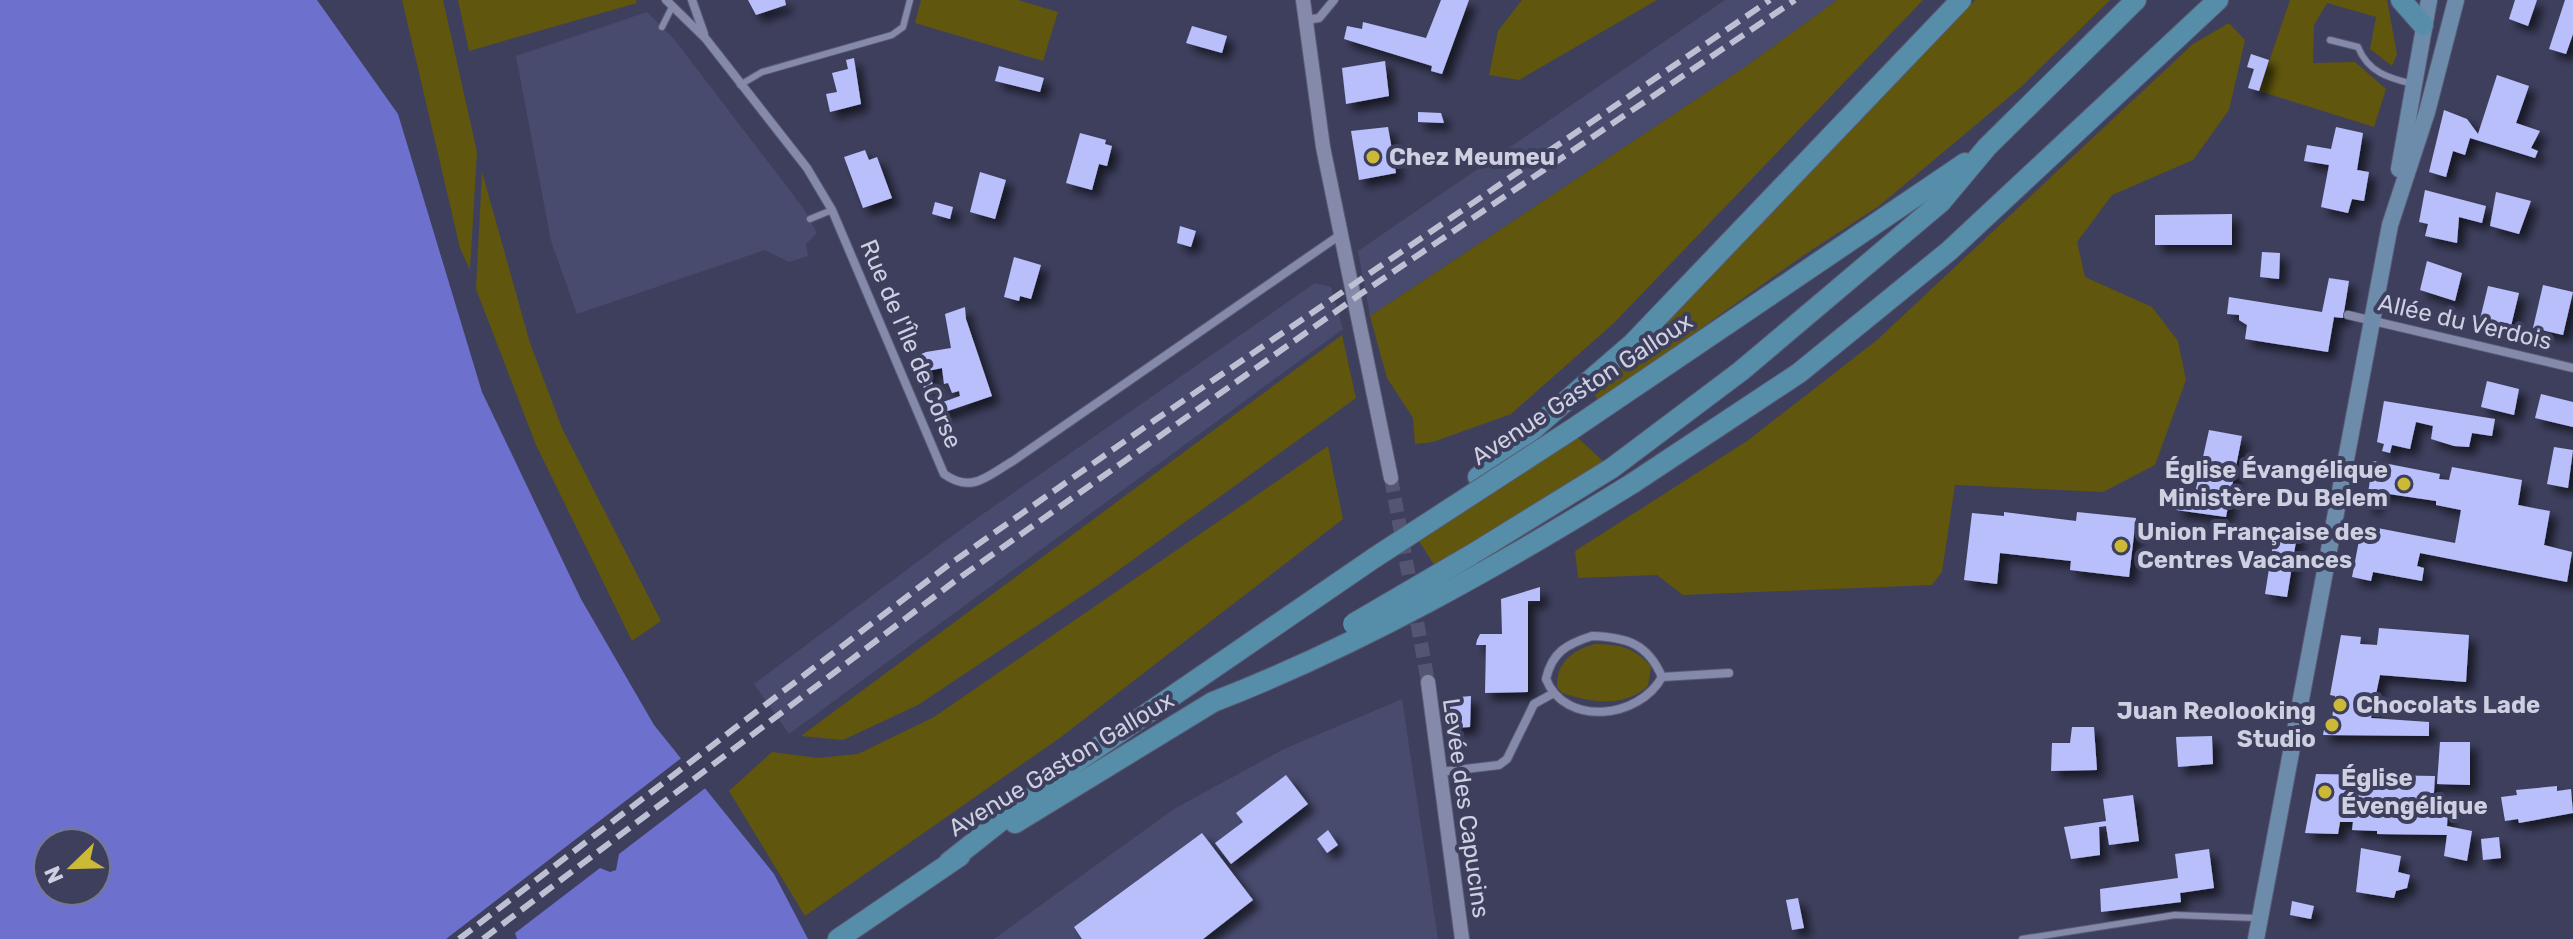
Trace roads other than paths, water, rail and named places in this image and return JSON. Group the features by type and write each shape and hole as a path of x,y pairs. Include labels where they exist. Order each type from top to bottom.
{"main road":[{"path":"1374,558 1478,477 1633,343 1961,0"},
{"name":"Avenue Gaston Galloux","path":"949,862 1213,702 1383,607 1612,468 1741,371 1941,202 1987,147 2136,0"},
{"path":"1213,702 1265,682 1461,585 1633,483 1799,373 1949,251 2218,0"},
{"path":"2401,0 2423,25"},
{"path":"2256,939 2374,320 2429,0"},
{"path":"2417,141 2419,103 2445,0"},
{"path":"2390,225 2456,0"},
{"name":"Avenue Gaston Galloux","path":"949,862 1072,765 1374,558 1820,264 1987,147"},
{"path":"838,939 949,862"}],"street":[{"name":"Rue de l'Île de Corse","path":"692,0 706,39"},
{"path":"1303,0 1340,235 1391,478"},
{"path":"1306,20 1319,18 1334,0"},
{"name":"Rue de l'Île de Corse","path":"669,4 706,39 807,168 832,210 944,474 959,484 974,483 1013,461 1340,235"},
{"name":"Allée du Verdois","path":"2348,315 2573,368"},
{"path":"1592,636 1617,637 1640,644 1655,659 1662,677 1654,693 1638,705 1616,710 1572,707 1552,694 1546,679 1555,654 1571,643 1592,636"},
{"path":"1662,677 1729,673"},
{"name":"Levée des Capucins","path":"1428,682 1462,939"},
{"path":"1440,772 1499,765 1507,759 1534,704 1552,694"}],"lane":[{"path":"740,85 762,72 892,35 903,27 910,0"},
{"path":"662,27 669,4"},
{"path":"2330,40 2358,47 2363,60 2384,77 2413,84"},
{"path":"810,219 832,210"},
{"path":"2022,939 2175,915 2260,918"}],"tunnel":[{"path":"1391,478 1428,682"}],"railway":[{"path":"459,939 947,566 1155,420 1770,0"},
{"path":"483,939 955,581 1362,293 1795,0"}],"place":[{"name":"Chez Meumeu","path":"1373,157"},
{"name":"Église Évangélique Ministère Du Belem","path":"2404,484"},
{"name":"Union Française des Centres Vacances","path":"2121,546"},
{"name":"Chocolats Lade","path":"2340,705"},
{"name":"Juan Reolooking Studio","path":"2332,725"},
{"name":"Église Évengélique","path":"2325,792"}]}
